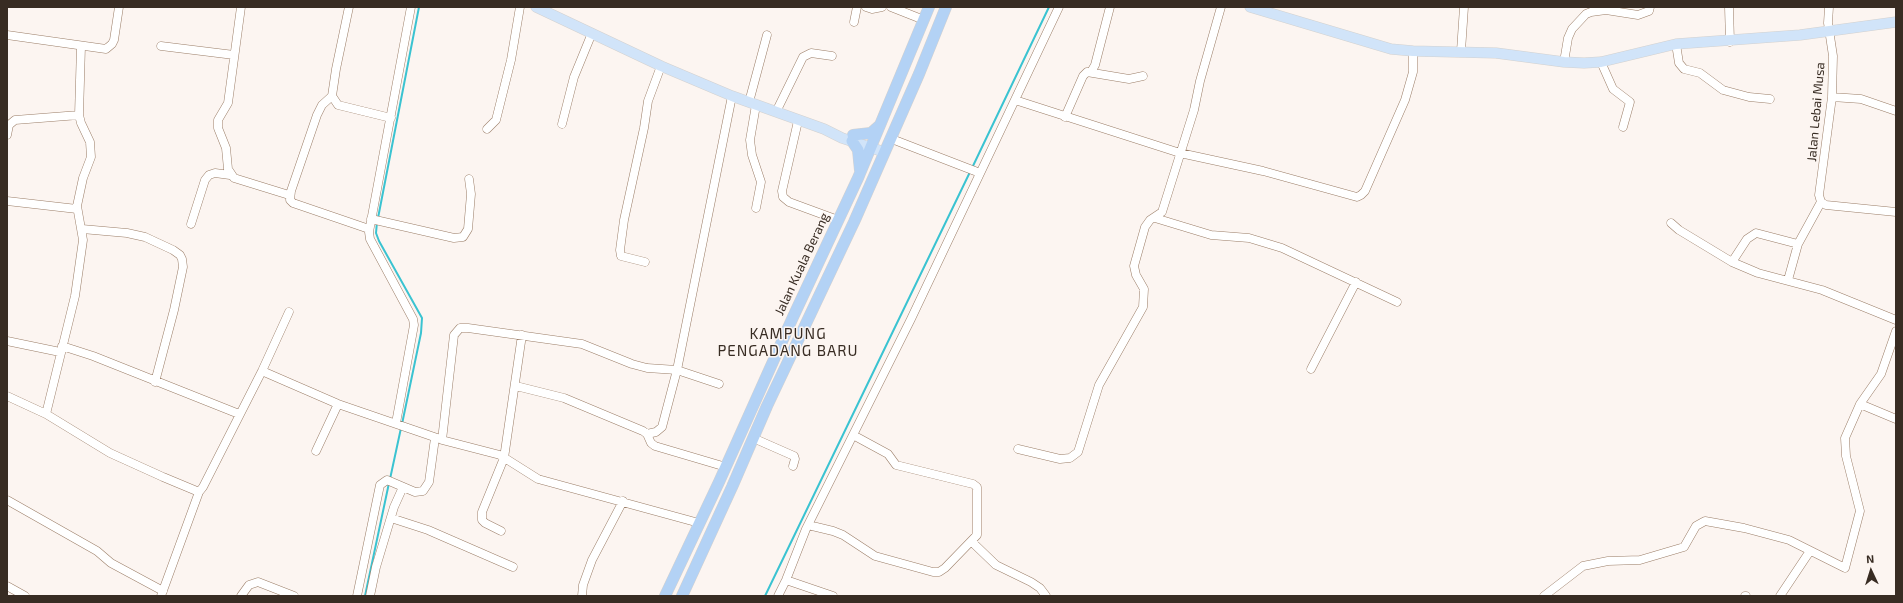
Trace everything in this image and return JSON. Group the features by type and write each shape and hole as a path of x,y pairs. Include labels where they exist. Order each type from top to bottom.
{"highway":[{"name":"Jalan Kuala Berang","path":"665,596 726,467 873,145 929,7"},
{"path":"682,596 753,438 890,146 915,97 919,74 945,9"},
{"path":"858,178 860,156 852,138 877,130 882,122"},
{"path":"854,222 874,191 890,146"}],"main road":[{"path":"536,7 661,66 732,96 798,121 873,145 890,146"},
{"path":"1250,7 1391,49 1496,53 1564,62 1601,62 1676,44 1730,42 1896,22"}],"street":[{"path":"7,35 42,38 101,49 109,47 115,35 119,7"},
{"path":"230,175 226,164 225,142 219,133 218,120 228,103 241,7"},
{"path":"349,7 332,96 322,105 317,115 290,195 290,200 293,203 369,229"},
{"path":"400,425 414,325 413,319 370,239 369,229 373,220 410,7"},
{"path":"487,129 496,120 511,60 520,7"},
{"path":"854,22 857,7"},
{"path":"866,7 872,9 882,7"},
{"path":"891,7 924,20"},
{"path":"778,596 808,525 853,435 978,172 1015,100 1059,7"},
{"path":"1065,117 1083,76 1090,72 1095,65 1110,7"},
{"path":"1018,450 1060,459 1070,458 1078,452 1099,386 1143,307 1144,289 1136,275 1134,266 1145,227 1150,220 1156,218 1162,212 1194,110 1200,81 1221,7"},
{"path":"1462,51 1464,7"},
{"path":"1564,62 1568,38 1572,29 1586,14 1606,10 1638,15 1649,11 1650,7"},
{"path":"1729,7 1730,42"},
{"name":"Jalan Lebai Musa","path":"1820,198 1832,97 1833,56 1829,31 1829,7"},
{"path":"562,124 574,77 592,33"},
{"path":"756,208 761,182 752,156 750,140 753,104 767,35"},
{"path":"1676,44 1679,63 1684,69 1700,73 1723,90 1748,97 1770,99"},
{"path":"46,414 75,296 82,252 82,229 76,209 80,188 91,157 90,142 80,123 79,115 81,46"},
{"path":"161,46 234,55"},
{"path":"1015,100 1180,154 1263,171 1357,197 1365,191 1405,100 1413,72 1413,51"},
{"path":"776,112 803,57 811,53 832,56"},
{"path":"1601,62 1613,89 1630,102 1622,127"},
{"path":"645,262 621,256 620,250 624,220 644,128 648,101 661,66"},
{"path":"1090,72 1129,79 1143,76"},
{"path":"332,96 338,105 390,118"},
{"path":"516,386 564,398 647,434 656,432 662,426 677,370 732,96"},
{"path":"1832,97 1861,99 1896,111"},
{"path":"7,135 10,125 16,120 79,115"},
{"path":"798,121 782,191 783,198 789,202 838,220"},
{"path":"890,146 978,172"},
{"path":"192,224 205,180 209,175 215,173 230,175 234,178 290,195"},
{"path":"373,220 454,238 463,237 468,229 471,194 469,179"},
{"path":"1788,280 1798,244 1820,198 1826,205 1896,212"},
{"path":"7,200 76,209"},
{"path":"1156,218 1211,235 1234,236 1263,241 1302,256 1397,302"},
{"path":"1671,223 1679,230 1732,262 1758,273 1822,290 1896,320"},
{"path":"82,229 128,233 145,237 174,250 182,259 183,267 174,310 155,382"},
{"path":"1732,262 1747,238 1756,233 1798,244"},
{"path":"1311,369 1356,282"},
{"path":"7,500 97,551 111,563 162,593 199,492 203,487 262,371 289,312"},
{"path":"357,596 378,491 384,481 387,480 418,493 426,488 429,482 439,439 456,331 460,328 582,344 632,364 647,368 677,370 719,384"},
{"path":"1544,596 1583,566 1608,561 1640,560 1684,548 1696,526 1705,521 1775,535 1799,544 1845,568 1860,511 1846,456 1845,438 1860,404 1881,374 1893,352 1896,331"},
{"path":"502,531 485,523 481,516 504,458 516,386 522,335"},
{"path":"7,341 61,349 93,356 155,382 239,414"},
{"path":"262,371 338,404 439,439 504,458 538,479 700,523"},
{"path":"7,396 46,414 110,453 199,492"},
{"path":"316,451 338,404"},
{"path":"1860,404 1896,420"},
{"path":"647,434 651,443 655,446 726,467"},
{"path":"808,525 833,531 842,535 867,553 933,572 939,572 945,568 972,542 977,535 977,487 973,484 896,465 888,454 853,435"},
{"path":"753,438 794,456 795,459 793,466"},
{"path":"370,596 376,567 394,507 403,487"},
{"path":"582,596 583,585 592,560 623,501"},
{"path":"391,518 428,530 513,567"},
{"path":"972,542 996,565 1036,585 1046,596"},
{"path":"1780,596 1810,551"},
{"path":"786,580 833,596"},
{"path":"241,596 249,585 258,582 294,596"},
{"path":"7,586 25,596"}],"waterway":[{"path":"378,218 419,7"},
{"path":"972,168 1049,7"},
{"path":"765,596 970,172"},
{"path":"377,222 376,233 379,241 422,318 421,333 402,424"},
{"path":"390,479 401,428"},
{"path":"365,596 389,483"}],"district":[{"name":"KAMPUNG PENGADANG BARU","path":"788,342"}]}
